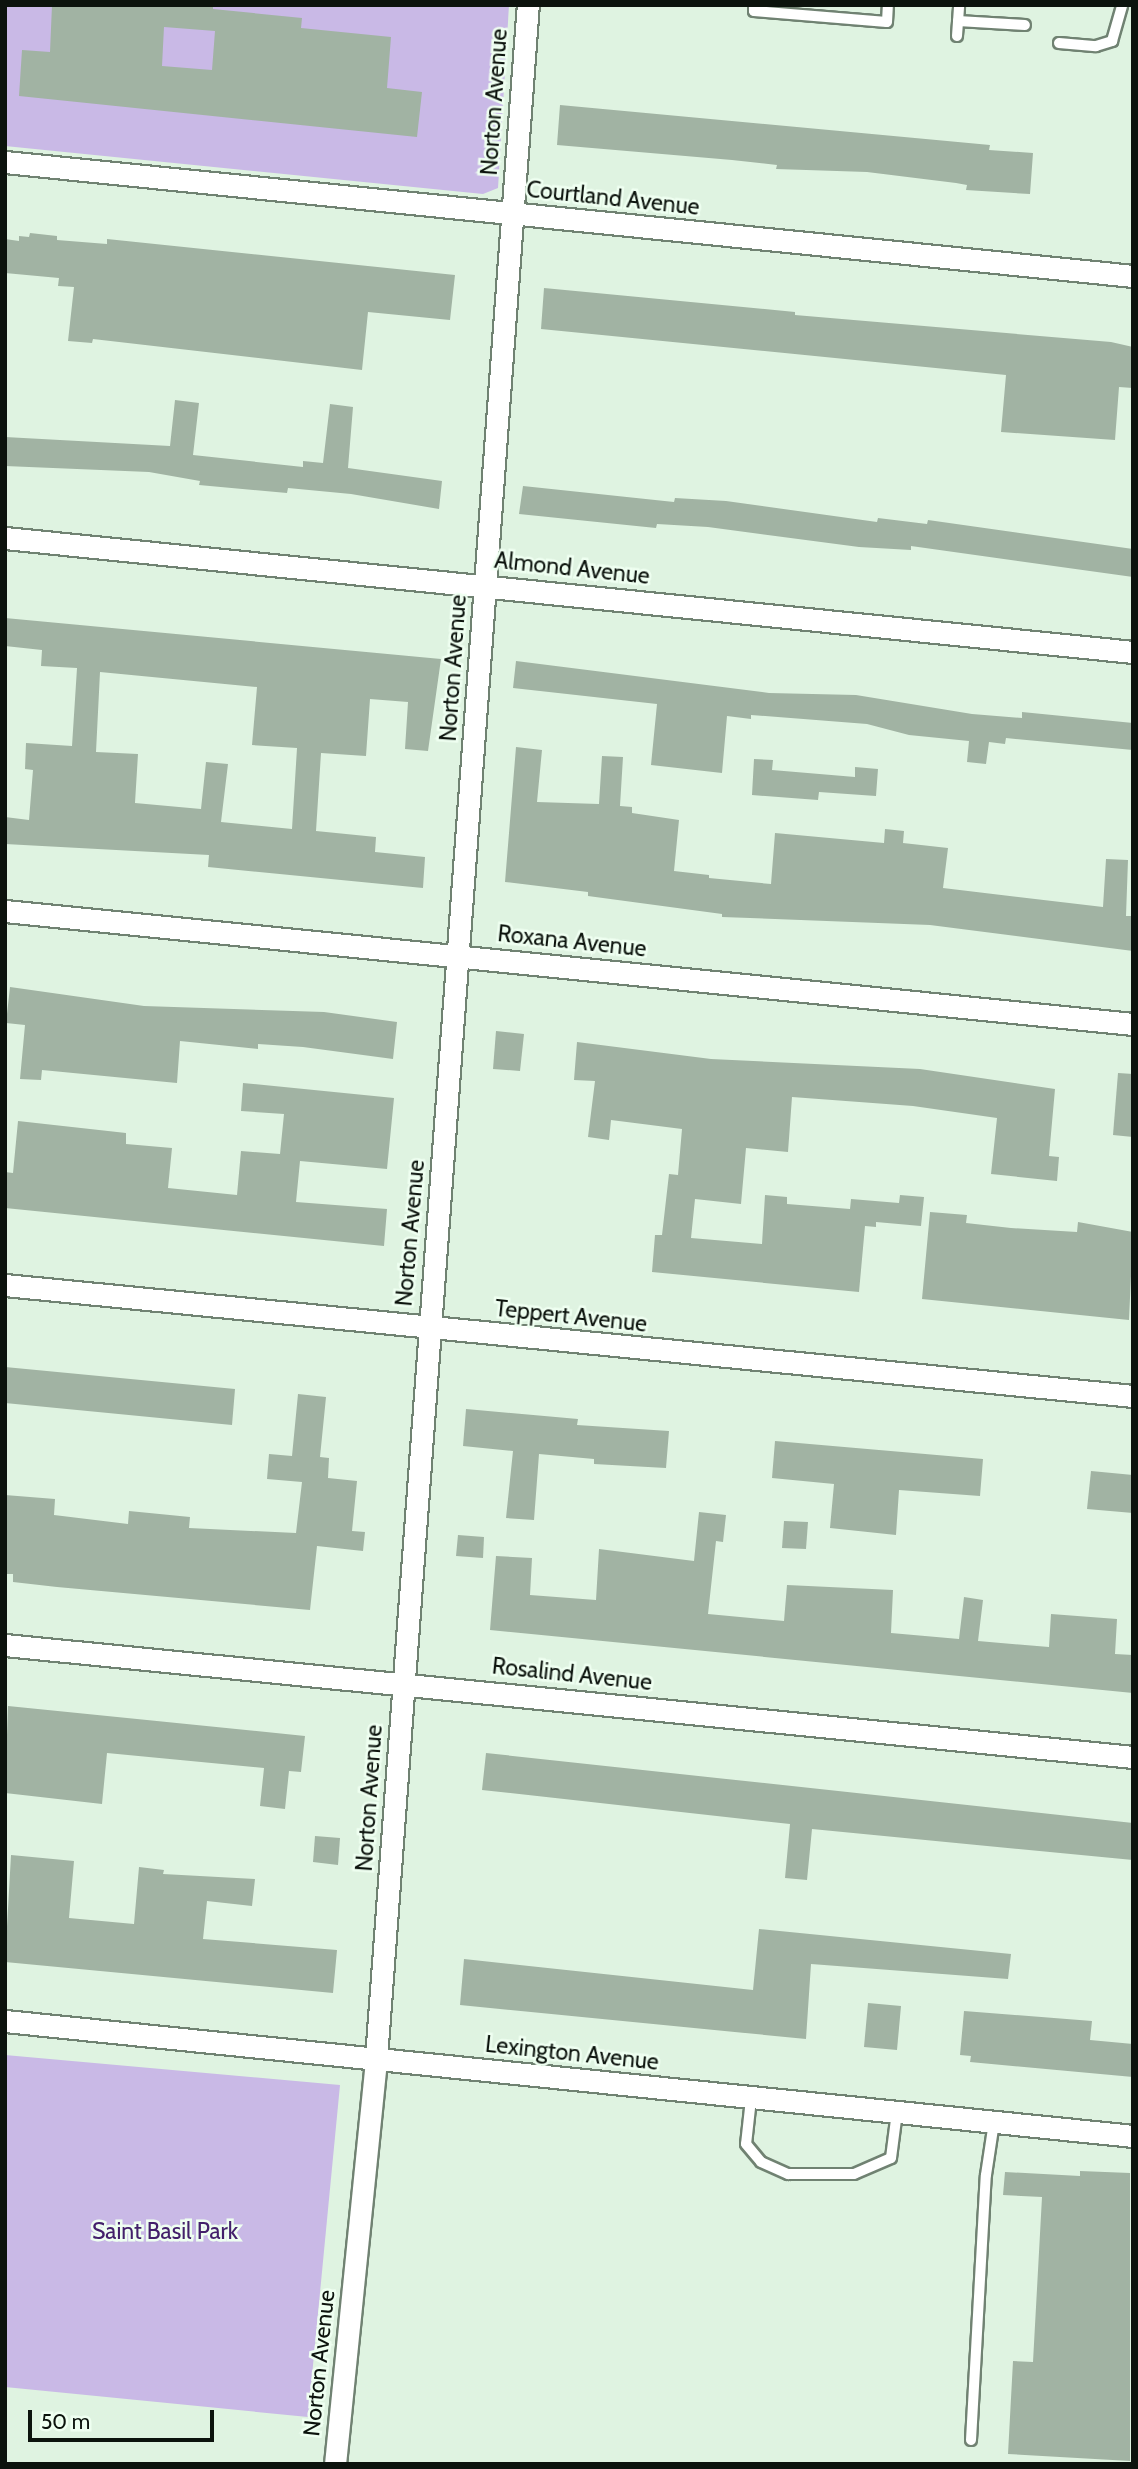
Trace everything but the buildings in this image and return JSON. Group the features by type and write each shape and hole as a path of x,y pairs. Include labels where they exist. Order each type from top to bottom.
{"street":[{"name":"Norton Avenue","path":"335,2464 376,2058 528,5"},
{"name":"Courtland Avenue","path":"5,162 1133,276"},
{"name":"Almond Avenue","path":"5,538 1133,652"},
{"name":"Roxana Avenue","path":"5,911 1133,1024"},
{"name":"Teppert Avenue","path":"5,1285 1133,1396"},
{"name":"Rosalind Avenue","path":"5,1645 1133,1757"},
{"name":"Lexington Avenue","path":"5,2021 1133,2136"}],"lane":[{"path":"754,5 754,11 887,22 888,5"},
{"path":"957,36 959,5"},
{"path":"1059,43 1097,46 1112,41 1122,5"},
{"path":"958,21 1025,25"},
{"path":"751,2099 746,2144 761,2162 788,2174 854,2174 891,2158 897,2112"},
{"path":"971,2440 986,2175 994,2122"}],"green space":[{"path":"5,5 509,5 498,188 483,194 5,146"},
{"name":"Saint Basil Park","path":"5,2055 340,2085 308,2417 5,2387"}]}
